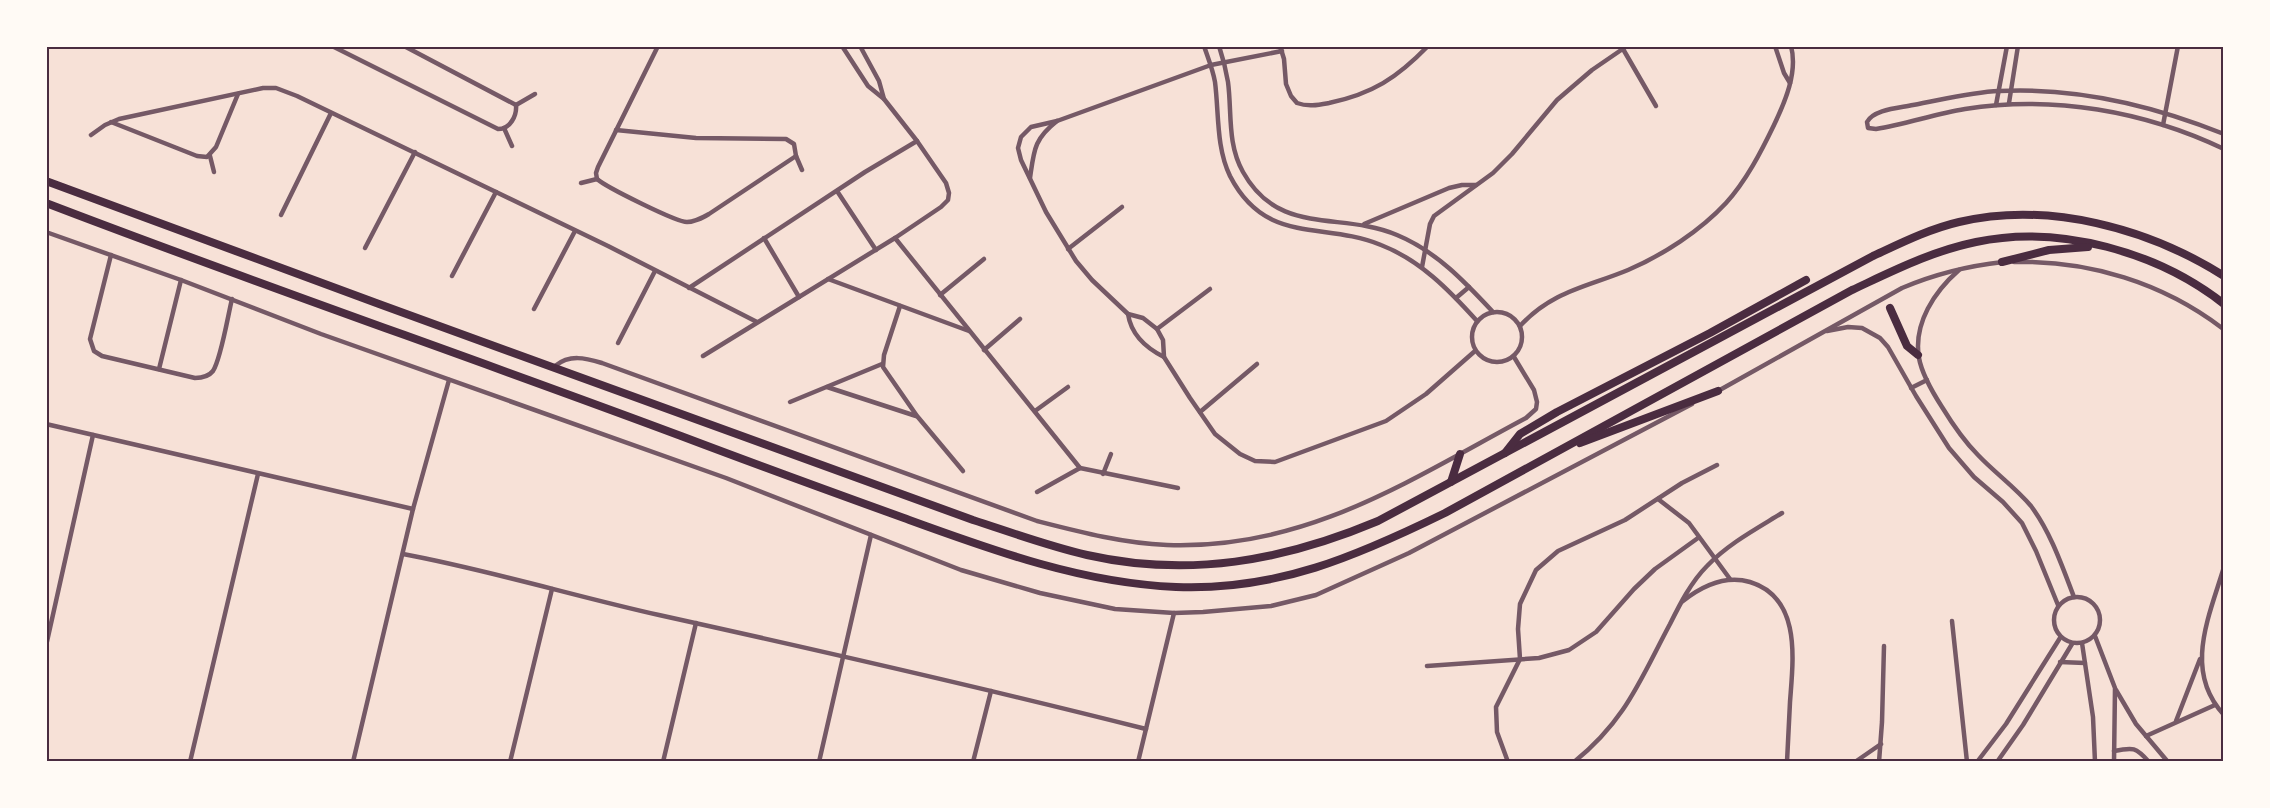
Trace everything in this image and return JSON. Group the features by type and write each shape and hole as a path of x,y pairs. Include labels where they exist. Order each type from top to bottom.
{"main road":[{"path":"46,180 973,520 1049,545 1122,561 1204,566 1238,563 1302,549 1356,530 1403,509 1873,256 1919,235 1958,222 2018,215 2068,219 2104,225 2166,247 2223,276"},
{"path":"46,203 1020,559 1112,581 1175,587 1222,586 1268,581 1302,573 1382,544 1445,513 1852,290 1912,261 1976,242 2011,236 2046,237 2105,247 2170,271 2193,283 2223,304"},
{"path":"2002,262 2021,255 2049,250 2105,247"},
{"path":"1505,454 1520,434 1557,412 1710,333 1806,280"},
{"path":"1890,308 1907,346 1918,355"},
{"path":"1550,455 1718,391"},
{"path":"1451,482 1460,454"}],"street":[{"path":"332,46 498,129 512,122 517,109 516,105"},
{"path":"404,46 516,105"},
{"path":"597,179 596,172 657,46"},
{"path":"703,356 895,238 941,207 949,197 942,176 884,99 868,86 842,46"},
{"path":"860,46 879,81 884,99"},
{"path":"1204,46 1214,79 1220,146 1231,177 1249,202 1276,222 1297,230 1338,234 1379,244 1402,254 1422,267 1477,321"},
{"path":"1219,46 1228,82 1231,135 1237,160 1250,184 1269,202 1305,219 1364,224 1398,235 1425,249 1469,287 1493,312"},
{"path":"1428,46 1411,63 1374,90 1344,100 1315,105 1297,103 1291,96 1286,84 1281,49 1211,64 1057,121 1036,125 1028,129 1021,137 1019,155 1038,198 1068,249 1092,280 1128,314 1137,336 1144,344 1164,357 1215,434 1231,449 1255,460 1275,462 1370,427 1398,414 1475,351"},
{"path":"1775,46 1784,73 1790,83"},
{"path":"1996,105 2007,46"},
{"path":"2009,104 2018,46"},
{"path":"2163,125 2178,46"},
{"path":"1520,326 1548,302 1570,290 1621,273 1649,260 1712,217 1727,202 1753,164 1781,110 1794,68 1792,47"},
{"path":"1422,267 1430,224 1434,216 1506,160 1557,100 1592,70 1625,48 1656,106"},
{"path":"91,135 110,122 263,88 276,88 415,152 756,322"},
{"path":"2223,134 2165,112 2092,96 2011,91 1940,100 1877,113 1868,119 1867,123 1870,129 1876,129 1964,109 2009,104 2100,110 2119,112 2163,125 2223,149"},
{"path":"214,172 210,156 238,94"},
{"path":"516,105 536,94"},
{"path":"281,215 331,113"},
{"path":"1030,178 1036,144 1040,136 1057,121"},
{"path":"110,122 197,156 210,156"},
{"path":"504,128 512,146"},
{"path":"616,130 696,138 786,140 794,144 802,170"},
{"path":"689,288 917,141"},
{"path":"365,248 415,152"},
{"path":"581,183 597,179 669,217 687,222 695,221 796,156"},
{"path":"1364,224 1456,186 1476,185"},
{"path":"837,191 876,250"},
{"path":"452,276 496,192"},
{"path":"1068,249 1122,207"},
{"path":"1276,222 1282,210"},
{"path":"534,309 575,231"},
{"path":"46,232 449,380 726,478 961,570 1040,593 1114,609 1174,614 1271,606 1316,595 1340,586 1409,554 1718,391 1902,288 1927,277 1960,268 2002,262 2060,263 2129,279 2186,303 2222,328"},
{"path":"764,238 799,297"},
{"path":"895,238 1080,468 1178,488"},
{"path":"111,255 90,339 92,348 102,356 199,378 212,372 219,355 232,299"},
{"path":"940,295 984,259"},
{"path":"1960,268 1944,283 1928,309 1923,322 1918,355 1936,397 1963,438 1980,458 2016,490 2036,514 2054,547 2074,597"},
{"path":"618,343 655,271"},
{"path":"828,279 971,332"},
{"path":"159,369 181,280"},
{"path":"1456,298 1469,287"},
{"path":"1157,329 1210,289"},
{"path":"882,364 900,306"},
{"path":"1493,312 1509,315 1520,326 1522,342 1514,357 1507,361 1489,362 1475,351 1471,335 1477,321 1485,315 1493,312"},
{"path":"1128,314 1143,318 1157,329 1163,340 1164,357"},
{"path":"984,350 1020,319"},
{"path":"1821,333 1848,327 1862,328 1874,333 1888,347 1911,388 1961,464 2003,502 2022,523 2058,605"},
{"path":"555,366 563,359 571,358 602,363 1037,521 1105,538 1148,543 1212,544 1284,533 1368,503 1526,418 1534,411 1538,402 1534,390 1514,357"},
{"path":"790,402 882,364"},
{"path":"882,364 917,416 963,471"},
{"path":"1200,412 1257,364"},
{"path":"353,762 413,509 449,380"},
{"path":"1911,388 1927,380"},
{"path":"827,387 917,416"},
{"path":"1035,411 1068,387"},
{"path":"46,424 413,509"},
{"path":"46,646 93,435"},
{"path":"1103,474 1111,454"},
{"path":"1508,762 1497,732 1496,707 1520,659 1518,629 1520,604 1536,570 1558,551 1625,520 1717,465"},
{"path":"1037,492 1080,468"},
{"path":"190,762 258,474"},
{"path":"1658,499 1689,524 1730,579"},
{"path":"1574,762 1603,736 1621,715 1681,603 1701,572 1714,559 1744,537 1782,513"},
{"path":"819,762 872,535"},
{"path":"1427,666 1554,655 1596,632 1655,568 1698,538"},
{"path":"403,554 442,561 1146,729"},
{"path":"2176,722 2200,656 2223,567"},
{"path":"1681,603 1694,593 1730,579 1756,584 1767,590 1780,603 1790,625 1793,664 1787,762"},
{"path":"510,762 552,589"},
{"path":"2074,597 2092,602 2098,609 2100,618 2095,636 2082,643 2072,644 2060,638 2053,622 2058,605 2074,597"},
{"path":"1138,762 1174,614"},
{"path":"1952,621 1967,762"},
{"path":"663,762 696,623"},
{"path":"2095,636 2115,688 2136,724 2168,762"},
{"path":"1977,762 2006,724 2060,638"},
{"path":"2082,643 2093,717 2095,762"},
{"path":"1997,762 2023,725 2072,644"},
{"path":"1879,762 1884,646"},
{"path":"2200,656 2205,682 2215,705 2223,716"},
{"path":"2060,663 2085,663"},
{"path":"2114,762 2115,688"},
{"path":"974,762 991,691"},
{"path":"2146,736 2215,705"},
{"path":"1855,762 1881,744"},
{"path":"2114,751 2131,748 2139,751 2149,762"}]}
